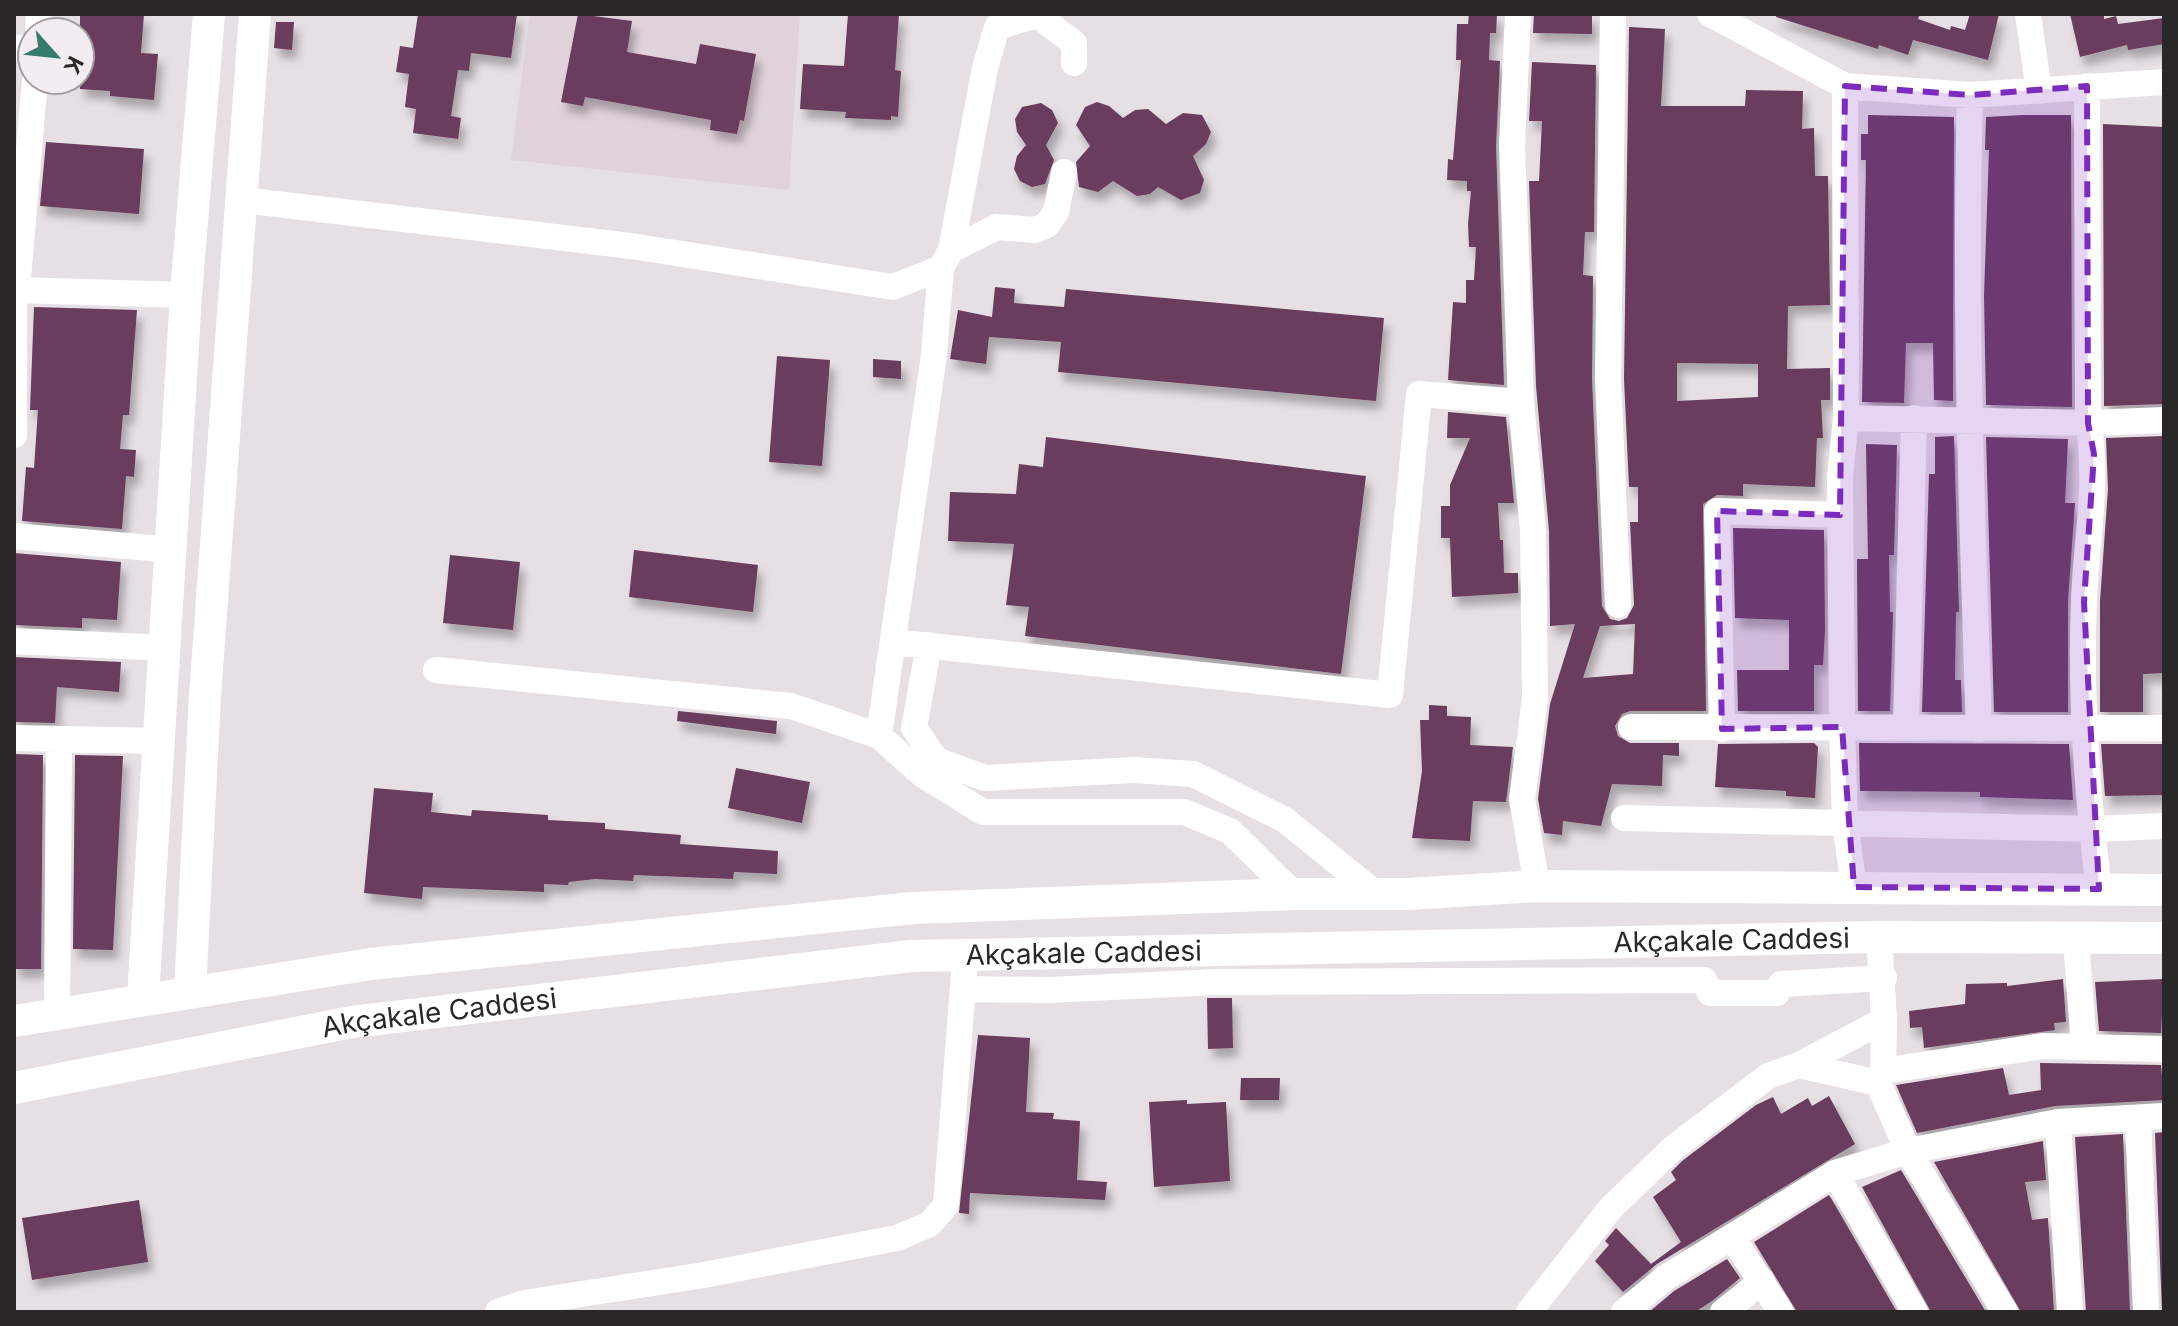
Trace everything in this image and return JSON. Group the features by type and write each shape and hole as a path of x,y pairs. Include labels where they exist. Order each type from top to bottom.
{"main road":[{"path":"143,998 173,550 186,295 209,14"},
{"path":"190,992 205,695 255,14"},
{"name":"Akçakale Caddesi","path":"14,1021 371,964 913,908 1537,886 2164,890"},
{"name":"Akçakale Caddesi","path":"14,1088 352,1022 911,956 1879,937 2076,941 2164,938"}],"street":[{"path":"1518,14 1512,145 1521,402 1533,531 1535,698 1522,799 1537,886"},
{"path":"1613,14 1608,379 1618,605"},
{"path":"1710,14 1845,86 1970,95 2164,82"},
{"path":"2028,14 2039,91"},
{"path":"879,736 946,259 985,68 997,27 1037,15 1074,43 1074,63"},
{"path":"1845,86 1846,418 1840,515 1842,727 1845,822 1854,887"},
{"path":"2087,86 2088,423 2094,454 2084,602 2086,730 2099,889"},
{"path":"1970,95 1966,268 1971,345 1970,419 1979,729"},
{"path":"14,435 15,290 33,96"},
{"path":"242,200 631,246 893,287 997,227 1035,230 1047,225 1056,212 1064,172"},
{"path":"15,290 186,295"},
{"path":"894,642 1390,695 1419,394 1521,402"},
{"path":"1846,418 2088,423 2164,420"},
{"path":"1906,726 1914,418"},
{"path":"1722,729 1717,511 1840,515"},
{"path":"14,536 173,550"},
{"path":"14,641 166,648"},
{"path":"929,645 914,728 936,760 985,778 1134,770 1193,774 1285,820 1375,893"},
{"path":"436,670 791,706 879,736 923,775 983,812 1184,812 1230,831 1294,894"},
{"path":"1631,727 2164,728"},
{"path":"14,738 159,741"},
{"path":"57,1012 59,739"},
{"path":"1624,818 2092,829 2164,826"},
{"path":"1879,937 1884,978 1880,1077 1908,1151 2005,1312"},
{"path":"2076,941 2084,1046"},
{"path":"498,1312 524,1303 698,1276 897,1238 930,1224 946,1205 966,955"},
{"path":"963,989 1049,990 1215,982 1704,980 1710,993 1725,994 1777,993 1781,984 1884,978"},
{"path":"1529,1312 1610,1209 1672,1149 1768,1076 1799,1065 1884,1020"},
{"path":"1799,1065 1880,1077 1973,1054 2043,1046 2164,1049"},
{"path":"1624,1312 1665,1278 1835,1173 1908,1151 2058,1122 2151,1118 2146,1312"},
{"path":"2058,1122 2070,1312"},
{"path":"1835,1173 1915,1312"},
{"path":"1732,1237 1781,1312"},
{"path":"1723,1312 1762,1281"}],"highlighted area":[{"path":"1845,86 1970,95 2087,86 2088,423 2094,454 2084,602 2099,889 1854,887 1842,727 1722,729 1717,511 1840,515"}],"shaded area":[{"path":"530,14 800,14 789,190 511,160"}],"building":[{"path":"144,14 141,53 158,54 154,100 110,96 110,91 96,90 96,16 80,16"},
{"path":"418,14 517,14 511,58 471,53 469,71 458,70 451,116 461,118 458,139 413,133 416,109 405,107 409,74 396,72 400,46 413,48"},
{"path":"578,14 632,21 627,52 696,64 700,44 756,54 744,121 740,120 737,134 710,130 711,120 585,97 583,106 561,102"},
{"path":"848,14 899,14 895,70 901,71 898,117 891,116 891,120 845,118 846,112 800,109 803,64 844,66"},
{"path":"1469,14 1497,14 1496,33 1490,33 1489,60 1500,61 1496,146 1504,385 1448,380 1453,302 1466,303 1466,280 1474,280 1476,247 1469,247 1471,191 1467,191 1467,181 1447,180 1448,159 1453,160 1461,60 1456,60 1457,24 1468,24"},
{"path":"1534,14 1592,14 1592,34 1533,33"},
{"path":"1777,14 1920,14 1918,19 1950,30 1951,26 1965,30 1970,14 1999,14 1988,60 1913,40 1908,55 1879,45 1878,49 1776,17"},
{"path":"2070,14 2104,14 2104,19 2116,16 2118,24 2164,18 2164,44 2128,50 2127,45 2080,57"},
{"path":"276,22 294,22 292,50 274,48"},
{"path":"1629,27 1665,29 1661,106 1745,106 1746,90 1803,91 1802,129 1814,128 1815,176 1828,176 1830,305 1788,306 1787,369 1830,368 1830,400 1821,400 1823,438 1817,438 1815,487 1743,484 1743,496 1717,495 1703,504 1706,711 1630,711 1622,714 1615,726 1618,736 1630,743 1679,743 1679,756 1663,755 1662,786 1612,784 1601,826 1563,821 1562,835 1544,833 1538,799 1550,704 1575,624 1550,626 1549,531 1536,386 1529,181 1539,181 1542,121 1529,121 1532,62 1596,65 1594,232 1585,232 1583,275 1593,276 1592,380 1602,606 1610,619 1619,621 1627,618 1634,605 1630,522 1638,522 1638,487 1629,487 1624,379","holes":["1677,363 1758,364 1758,397 1677,401","1635,624 1633,674 1583,678 1600,626"]},
{"path":"1097,102 1109,106 1123,118 1135,110 1148,109 1166,124 1183,113 1202,115 1211,132 1206,144 1193,156 1204,180 1200,193 1181,200 1158,187 1150,194 1137,196 1113,181 1098,192 1079,187 1076,162 1090,146 1076,125 1085,107"},
{"path":"1041,103 1052,110 1058,123 1046,145 1054,160 1045,184 1032,187 1020,181 1014,169 1017,156 1026,145 1017,132 1015,119 1022,107"},
{"path":"1868,115 1954,117 1953,401 1934,400 1933,343 1906,343 1904,403 1862,402 1866,160 1861,160 1861,134 1868,134"},
{"path":"2071,115 2072,407 1986,405 1984,296 1989,150 1985,150 1986,117"},
{"path":"2103,124 2164,127 2164,404 2104,406"},
{"path":"46,142 144,149 139,214 40,206"},
{"path":"995,287 1015,289 1014,303 1064,307 1066,289 1384,318 1376,401 1058,372 1061,342 989,337 986,364 950,359 958,310 992,317"},
{"path":"34,307 137,310 129,415 123,415 120,449 136,450 134,477 126,476 122,529 22,521 26,467 34,468 38,410 30,410"},
{"path":"777,356 830,360 822,466 769,462"},
{"path":"873,359 901,361 901,379 873,377"},
{"path":"1448,412 1506,417 1514,503 1498,503 1500,540 1503,540 1504,573 1518,573 1518,593 1452,597 1450,538 1441,538 1441,506 1450,506 1450,485 1470,438 1447,438"},
{"path":"1954,436 1959,612 1956,612 1955,680 1961,680 1962,712 1922,712 1929,474 1935,474 1935,437"},
{"path":"2164,436 2164,673 2143,674 2143,712 2100,712 2100,601 2108,489 2106,438"},
{"path":"1046,437 1366,476 1341,674 1025,636 1029,607 1006,605 1014,544 948,541 950,492 1016,494 1019,464 1043,467"},
{"path":"1986,437 2068,439 2065,503 2075,503 2068,600 2068,712 1994,712"},
{"path":"1866,444 1897,445 1894,555 1889,555 1890,612 1893,612 1890,711 1858,711 1857,559 1868,559"},
{"path":"1733,528 1824,530 1825,630 1823,665 1814,665 1814,711 1738,711 1737,670 1789,670 1789,620 1735,618"},
{"path":"634,550 758,565 753,612 629,597"},
{"path":"14,553 121,562 117,620 82,618 82,628 14,625"},
{"path":"450,555 520,562 513,630 443,623"},
{"path":"14,657 121,662 119,692 57,687 55,723 14,722"},
{"path":"1429,705 1447,706 1447,716 1471,717 1470,745 1513,747 1506,802 1473,801 1470,841 1412,838 1422,771 1420,720 1429,720"},
{"path":"678,711 777,721 776,734 677,721"},
{"path":"1814,743 1818,747 1815,798 1786,796 1786,791 1715,787 1718,744"},
{"path":"1859,743 2069,744 2073,800 1980,797 1980,792 1860,791"},
{"path":"2101,744 2164,744 2164,795 2105,796"},
{"path":"14,754 43,755 41,969 14,969"},
{"path":"75,755 123,756 113,950 73,949"},
{"path":"736,768 810,782 802,823 728,808"},
{"path":"374,788 433,793 431,812 471,816 472,810 548,815 548,820 605,823 605,829 681,835 680,844 778,851 777,874 734,872 733,879 634,875 633,881 595,879 569,882 568,885 544,884 544,892 423,887 422,899 364,893"},
{"path":"2063,979 2066,1022 2054,1023 2055,1030 1924,1048 1922,1027 1910,1028 1909,1011 1965,1004 1966,984 2007,983 2007,986"},
{"path":"2164,979 2161,1033 2099,1031 2095,982"},
{"path":"1207,998 1232,998 1233,1048 1208,1049"},
{"path":"978,1035 1030,1038 1026,1112 1054,1113 1053,1119 1080,1121 1077,1180 1107,1182 1105,1200 970,1193 969,1214 959,1213"},
{"path":"2040,1063 2161,1065 2164,1100 2055,1106 1917,1133 1896,1085 2003,1068 2009,1095 2041,1090"},
{"path":"1241,1078 1280,1078 1279,1100 1240,1100"},
{"path":"1829,1096 1855,1144 1657,1264 1623,1292 1595,1261 1609,1245 1605,1241 1616,1228 1651,1264 1681,1242 1653,1197 1676,1180 1671,1172 1682,1161 1756,1105 1773,1097 1781,1114 1808,1098 1812,1106"},
{"path":"1187,1100 1187,1104 1226,1102 1230,1181 1154,1187 1149,1102"},
{"path":"2164,1132 2164,1312 2162,1312 2155,1133"},
{"path":"2123,1134 2130,1312 2086,1312 2075,1137"},
{"path":"2043,1141 2046,1180 2025,1182 2032,1220 2048,1218 2054,1312 2021,1312 1934,1162"},
{"path":"1901,1170 1986,1312 1931,1312 1862,1187"},
{"path":"1829,1195 1897,1312 1797,1312 1754,1242"},
{"path":"139,1200 148,1262 32,1280 22,1218"},
{"path":"1727,1259 1740,1278 1712,1301 1695,1312 1649,1312 1674,1291"}]}
